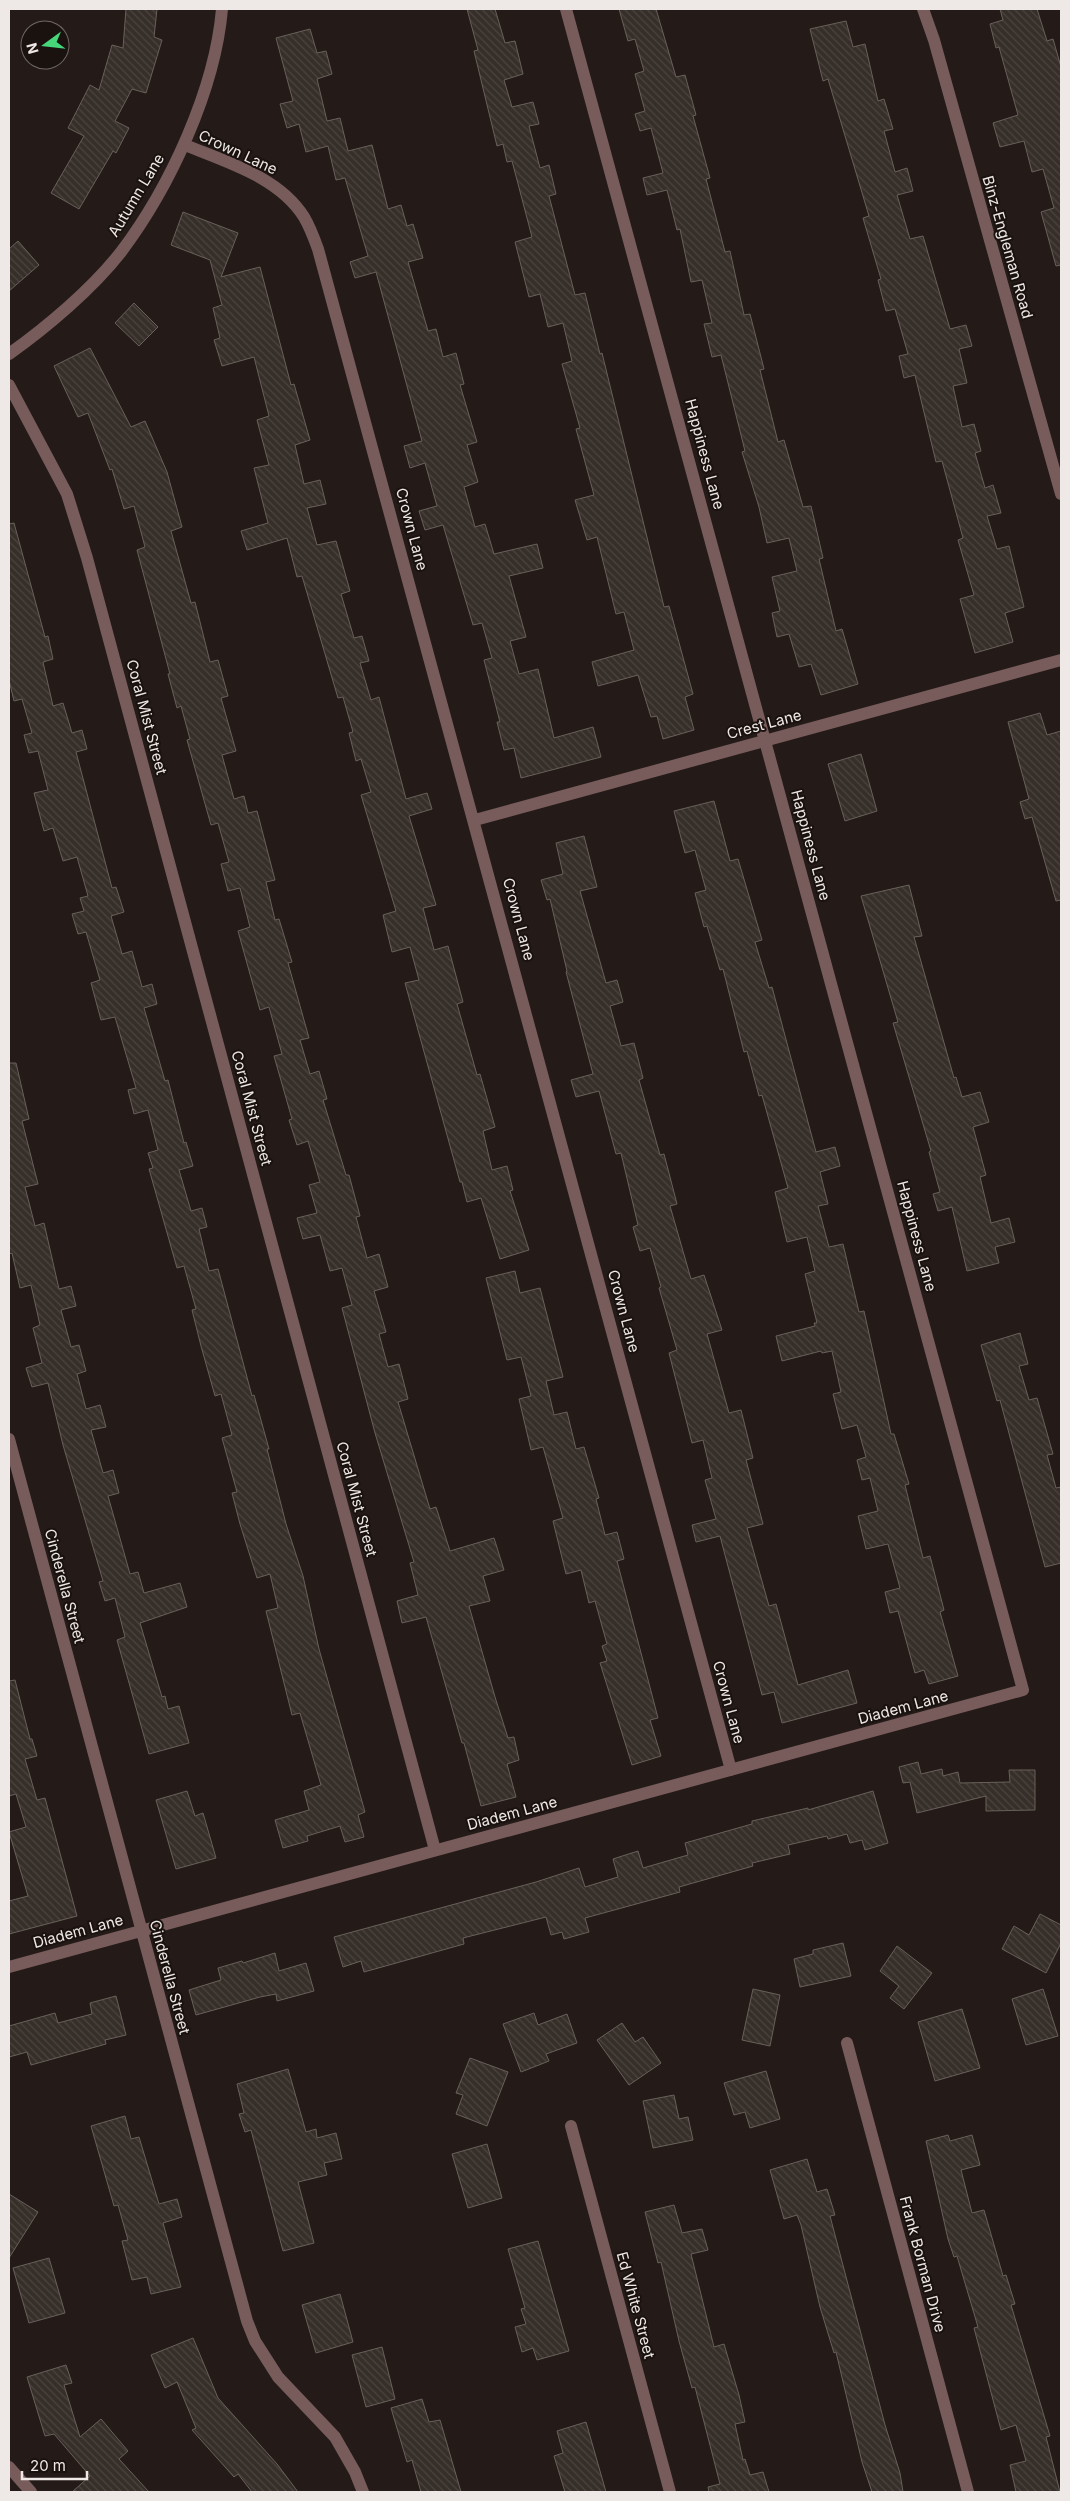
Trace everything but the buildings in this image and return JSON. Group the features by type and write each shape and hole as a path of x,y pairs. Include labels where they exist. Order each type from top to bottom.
{"street":[{"name":"Autumn Lane","path":"9,354 42,330 120,252 150,208 185,145 212,62 222,9"},
{"name":"Happiness Lane","path":"566,9 1023,1690"},
{"name":"Binz-Engleman Road","path":"923,9 934,40 1061,494"},
{"name":"Crown Lane","path":"185,145 254,174 280,190 304,216 318,248 475,820 731,1770"},
{"name":"Coral Mist Street","path":"9,385 67,494 87,558 435,1850"},
{"name":"Crest Lane","path":"475,820 1061,660"},
{"name":"Cinderella Street","path":"9,1439 246,2322 255,2341 278,2377 335,2437 356,2472 363,2492"},
{"name":"Diadem Lane","path":"9,1966 1023,1690"},
{"name":"Frank Borman Drive","path":"847,2044 968,2492"},
{"name":"Ed White Street","path":"571,2126 670,2492"},
{"path":"9,2468 31,2492"}]}
